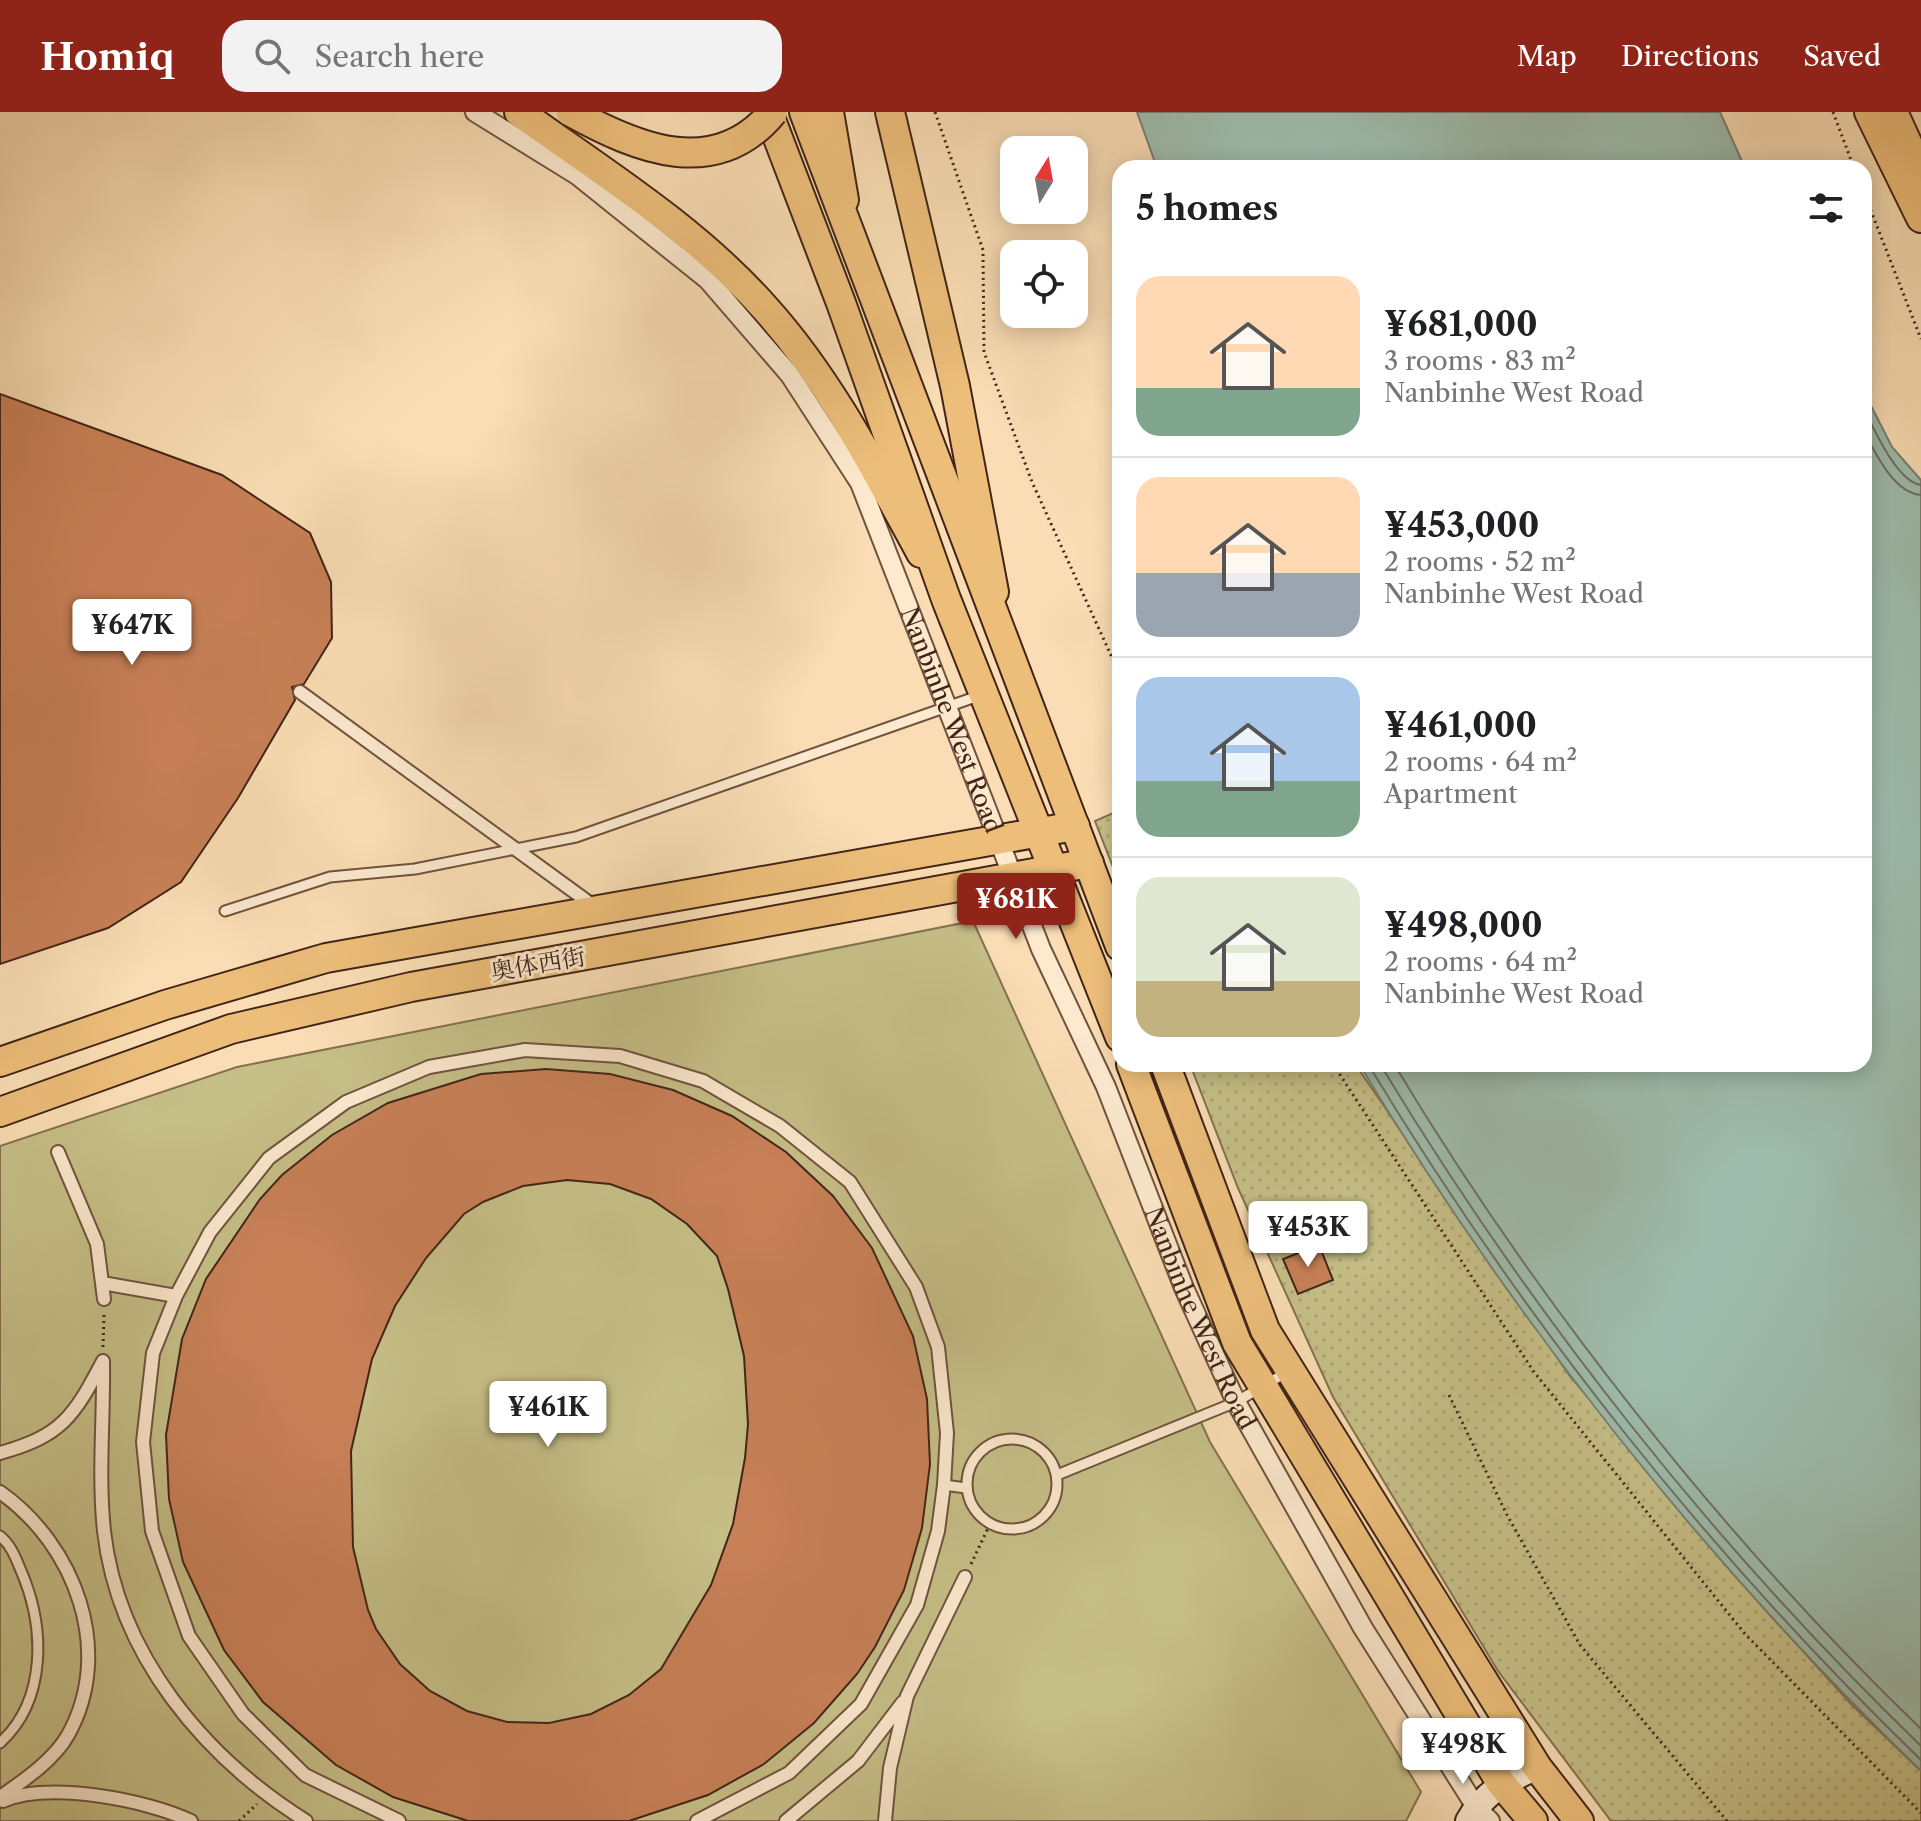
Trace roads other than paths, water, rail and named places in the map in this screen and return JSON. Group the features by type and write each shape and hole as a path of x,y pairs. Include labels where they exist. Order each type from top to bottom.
{"main road":[{"path":"519,112 674,222 765,307 826,386 946,599"},
{"path":"571,112 643,146 684,154 725,149 756,133 771,112"},
{"name":"Nanbinhe West Road","path":"771,112 946,599 1112,1017"},
{"path":"804,112 1112,925"},
{"path":"829,112 851,236"},
{"path":"890,112 955,386 1001,633"},
{"path":"1869,112 1921,218"},
{"path":"1893,112 1921,173"},
{"name":"奥体西街","path":"0,1062 165,1005 326,958 1075,826"},
{"name":"奥体西街","path":"0,1112 231,1029 411,987 1089,863"},
{"name":"Nanbinhe West Road","path":"1134,1072 1237,1343 1501,1783 1533,1821"},
{"path":"1168,1072 1265,1330 1537,1767 1579,1821"},
{"path":"1478,1816 1501,1783 1537,1767"}],"street":[{"name":"Nanbinhe West Road","path":"475,112 577,175 639,221 708,280 790,375 860,483 1041,949 1106,1087 1184,1288 1236,1402 1363,1628 1478,1816"},
{"path":"300,692 598,909"},
{"path":"399,1821 305,1775 243,1714 189,1636 152,1531 143,1442 153,1353 176,1296 210,1232 269,1158 346,1102 429,1067 525,1050 620,1056 703,1081 780,1126 850,1182 916,1287 938,1347 947,1433 944,1485 938,1531 917,1605 861,1704 789,1773 697,1821"},
{"path":"58,1152 97,1244 104,1299"},
{"path":"102,1283 176,1296"},
{"path":"0,1453 28,1445 62,1425 77,1410 103,1361 99,1449 104,1533 119,1601 159,1683 215,1751 266,1796 306,1821"},
{"path":"0,1492 38,1529 68,1570 86,1613 89,1662 81,1702 67,1737 26,1779 0,1800"},
{"path":"786,1821 858,1761 907,1696 965,1577"},
{"path":"885,1821 890,1768 907,1696"},
{"path":"0,1800 17,1795 92,1794 165,1808 191,1821"}],"lane":[{"path":"225,911 330,877 415,869 576,837 984,694"},
{"path":"1057,1475 1236,1402 1290,1370"},
{"path":"1013,1438 1041,1449 1057,1475 1053,1504 1033,1525 1004,1529 990,1524 970,1503 966,1488 967,1472 984,1447 1013,1438"},
{"path":"944,1485 966,1488"},
{"path":"0,1536 9,1544 33,1599 40,1640 32,1691 8,1736 0,1743"}],"water":[{"path":"1137,112 1720,112 1741,160 1154,160"},
{"path":"1872,408 1892,447 1921,480 1921,1771 1764,1608 1617,1436 1482,1254 1364,1072 1872,1072"}]}
